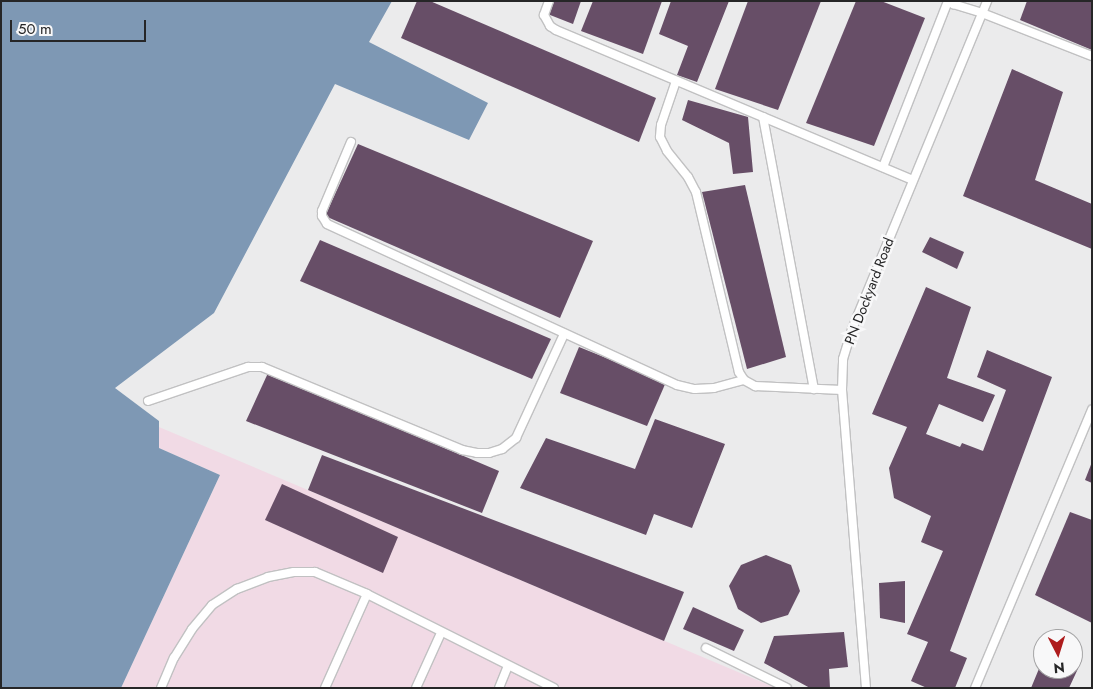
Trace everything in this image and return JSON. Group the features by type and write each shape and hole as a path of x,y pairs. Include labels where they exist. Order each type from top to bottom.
{"lane":[{"path":"549,1 544,15 550,26 556,30 913,180"},
{"path":"883,167 950,1 953,4 982,13 1092,56"},
{"name":"PN Dockyard Road","path":"866,688 842,390 843,359 852,329 987,1"},
{"path":"676,80 661,125 660,136 667,150 688,177 696,192 739,372 744,380 755,386 842,390"},
{"path":"764,117 814,389"},
{"path":"351,142 322,211 322,216 327,224 677,385 695,389 714,388 744,380"},
{"path":"148,401 248,367 262,367 462,450 490,453 502,449 516,438 564,334"},
{"path":"974,688 1092,410"},
{"path":"161,688 174,658 192,629 212,605 237,589 268,578 294,572 315,572 367,594 441,633 554,688"},
{"path":"325,688 367,594"},
{"path":"416,688 441,633"},
{"path":"706,648 787,688"},
{"path":"499,688 508,666"}],"shaded area":[{"path":"159,427 776,688 121,688 220,475 159,448"}],"water":[{"path":"1,1 392,1 369,42 488,103 469,140 335,84 214,313 115,388 159,421 159,448 220,475 121,688 1,688"}],"building":[{"path":"417,1 430,1 656,98 639,142 401,38"},
{"path":"550,1 581,1 573,24 545,13"},
{"path":"593,1 662,1 643,54 581,31"},
{"path":"671,1 729,1 697,82 677,75 688,46 659,34"},
{"path":"748,1 821,1 778,110 715,89"},
{"path":"856,1 881,1 925,18 874,146 806,123"},
{"path":"1027,1 1092,1 1092,50 1020,20"},
{"path":"1012,69 1063,92 1035,180 1092,204 1092,249 963,196"},
{"path":"688,100 748,117 753,172 733,174 729,143 682,120"},
{"path":"358,144 593,241 560,318 325,216"},
{"path":"745,185 786,357 747,369 702,192"},
{"path":"930,237 964,252 957,269 922,252"},
{"path":"320,240 551,339 532,379 300,281"},
{"path":"926,287 971,307 947,378 995,395 983,422 939,404 926,434 960,447 962,443 983,451 1006,390 977,377 987,350 1052,377 950,651 967,658 955,688 927,688 911,681 928,642 907,634 943,551 921,542 931,516 894,498 889,468 907,427 872,414"},
{"path":"579,347 666,382 647,426 560,393"},
{"path":"268,373 499,471 482,513 246,421"},
{"path":"655,419 725,444 692,528 654,514 646,535 520,488 546,438 635,469"},
{"path":"322,455 684,592 664,641 308,490"},
{"path":"1092,462 1092,483 1085,480"},
{"path":"282,484 398,537 383,573 265,520"},
{"path":"1070,512 1092,520 1092,623 1035,595"},
{"path":"766,555 791,565 800,591 788,615 761,623 738,609 729,586 741,565"},
{"path":"905,581 905,623 880,618 879,583"},
{"path":"693,607 744,630 734,651 683,629"},
{"path":"844,632 848,667 829,669 830,688 810,688 764,663 774,636"},
{"path":"1035,679 1073,679 1069,688 1031,688"}]}
